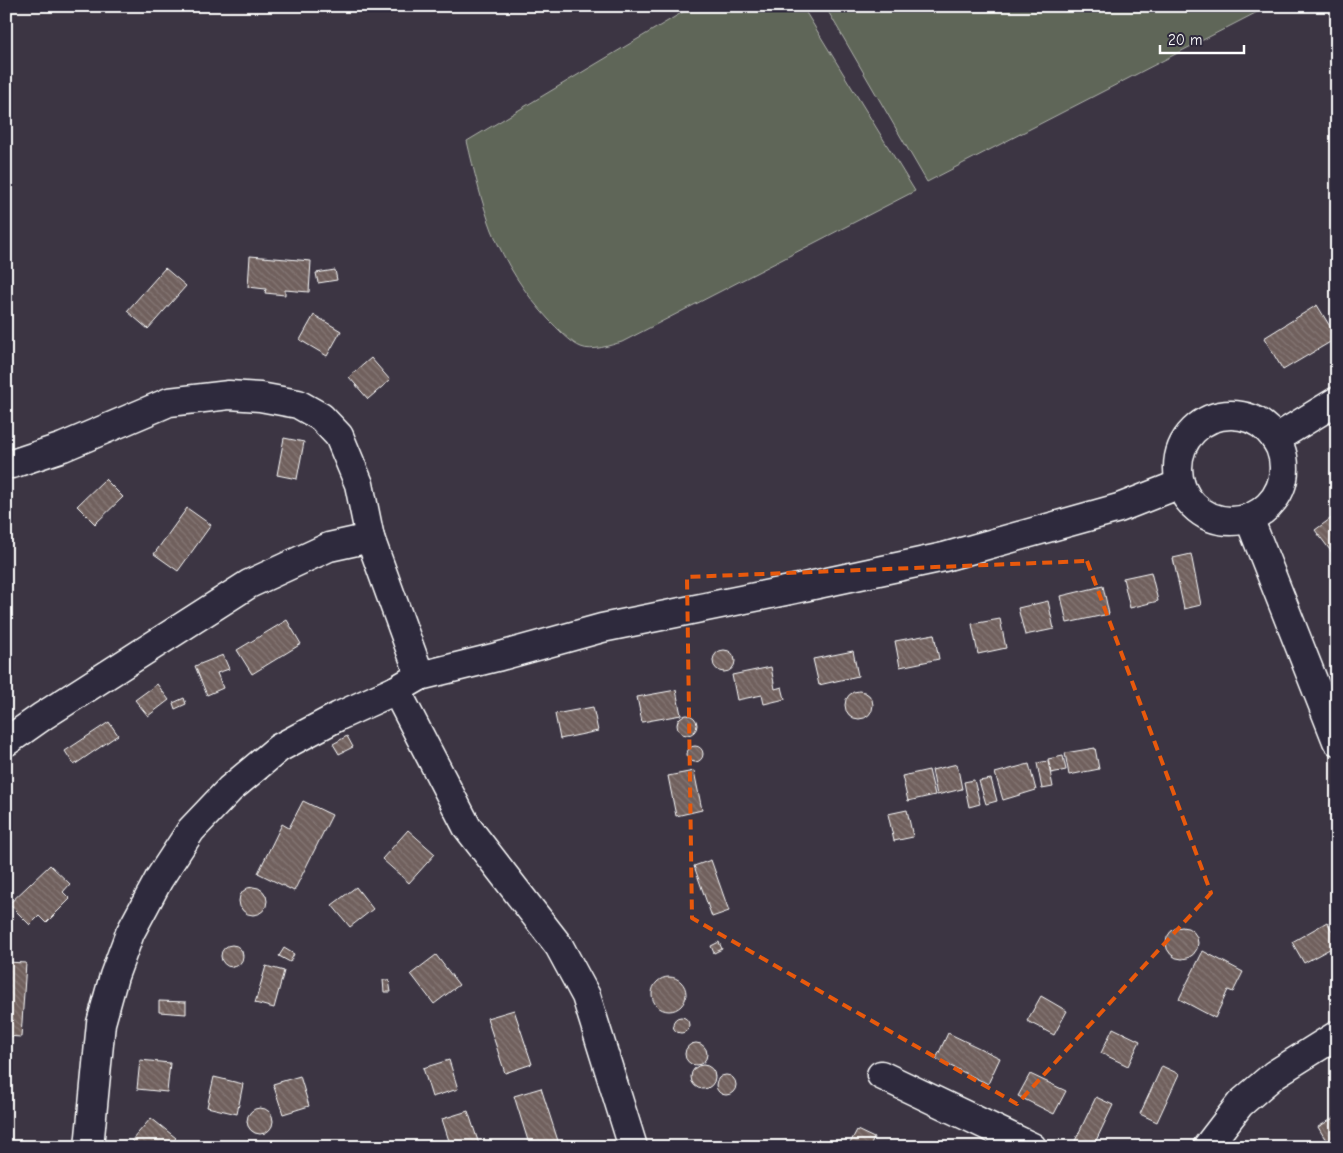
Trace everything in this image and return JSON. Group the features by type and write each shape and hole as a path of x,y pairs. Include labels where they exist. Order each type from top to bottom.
{"street":[{"path":"6,464 12,464 63,447 169,402 228,395 260,397 298,404 321,417 338,436 359,484 370,538 420,676"},
{"path":"1275,439 1337,401"},
{"path":"1222,416 1237,416 1252,420 1265,428 1275,439 1283,457 1284,476 1278,494 1266,508 1249,518 1232,522 1216,519 1200,512 1188,500 1180,484 1178,470 1180,455 1186,441 1195,429 1208,420 1222,416"},
{"path":"89,1147 101,1023 114,976 130,933 159,879 191,830 230,789 279,748 339,716 396,690 420,676 602,628 944,557 1119,508 1180,484"},
{"path":"1249,518 1337,741"},
{"path":"6,742 43,716 249,584 329,547 370,538"},
{"path":"396,690 467,827 559,946 586,996 633,1147"},
{"path":"1207,1147 1240,1104 1275,1074 1337,1035"},
{"path":"881,1075 1032,1147"}],"highlighted area":[{"path":"1087,561 1211,893 1017,1104 692,918 687,577"}],"green space":[{"path":"693,6 802,6 915,191 622,342 590,349 581,347 569,339 549,320 532,300 509,266 488,219 467,141"},
{"path":"825,6 1269,6 927,182"}],"building":[{"path":"250,256 311,261 309,292 285,290 285,295 265,293 266,289 248,287"},
{"path":"165,268 186,286 148,329 127,311"},
{"path":"335,270 337,280 318,283 316,273"},
{"path":"1317,305 1337,338 1283,370 1264,338"},
{"path":"314,315 341,331 327,356 300,340"},
{"path":"371,358 390,380 368,399 349,377"},
{"path":"284,438 304,442 297,479 277,475"},
{"path":"105,479 123,497 95,524 77,506"},
{"path":"187,508 211,525 178,571 154,554"},
{"path":"1337,514 1337,551 1333,554 1315,530"},
{"path":"1191,554 1201,605 1184,609 1173,558"},
{"path":"1151,572 1158,601 1130,608 1123,578"},
{"path":"1103,586 1109,614 1067,623 1061,596"},
{"path":"1048,601 1054,629 1025,635 1018,608"},
{"path":"1000,619 1006,648 978,654 972,624"},
{"path":"287,620 301,644 252,674 237,650"},
{"path":"934,634 939,659 900,667 895,641"},
{"path":"724,650 732,653 735,661 732,669 724,672 716,669 713,661 716,653"},
{"path":"853,651 858,676 819,685 813,659"},
{"path":"223,655 229,669 217,673 223,688 207,695 195,666"},
{"path":"771,667 775,689 782,687 785,699 764,704 762,695 737,700 732,675"},
{"path":"157,684 169,700 148,716 135,700"},
{"path":"676,690 681,715 642,722 637,697"},
{"path":"859,691 869,695 873,705 869,715 859,719 849,715 845,705 849,695"},
{"path":"184,698 186,704 175,709 173,703"},
{"path":"593,707 598,731 560,739 555,714"},
{"path":"687,715 694,718 697,725 694,732 687,735 680,732 677,725 680,718"},
{"path":"109,722 118,735 74,765 65,751"},
{"path":"347,736 353,747 339,754 333,744"},
{"path":"695,746 701,748 703,754 701,760 695,762 689,760 687,754 689,748"},
{"path":"1095,748 1099,769 1069,775 1065,753"},
{"path":"1063,756 1066,770 1051,773 1048,759"},
{"path":"1048,761 1053,787 1042,789 1037,763"},
{"path":"957,764 962,789 937,795 932,770"},
{"path":"1029,764 1036,790 1003,800 995,773"},
{"path":"929,770 935,795 908,801 902,776"},
{"path":"694,771 702,810 676,816 668,776"},
{"path":"991,779 997,801 986,804 979,781"},
{"path":"974,780 980,804 969,807 964,782"},
{"path":"303,801 332,815 294,891 258,873 282,824 289,828"},
{"path":"907,810 913,837 894,841 888,814"},
{"path":"408,830 435,854 409,883 382,859"},
{"path":"711,860 729,911 712,917 694,866"},
{"path":"50,865 70,884 63,892 70,899 46,923 39,916 30,925 9,904"},
{"path":"253,887 263,891 267,901 263,911 253,915 243,911 239,901 243,891"},
{"path":"356,887 373,909 350,927 332,905"},
{"path":"1327,922 1337,939 1337,945 1304,963 1292,942"},
{"path":"1182,927 1188,928 1193,932 1197,937 1197,949 1193,954 1188,958 1182,959 1176,958 1171,954 1167,949 1166,943 1167,937 1171,932 1176,928"},
{"path":"719,942 722,949 714,953 711,946"},
{"path":"232,945 240,948 243,956 240,964 232,967 224,964 221,956 224,948"},
{"path":"284,948 294,954 290,962 279,956"},
{"path":"1203,951 1243,972 1233,992 1228,990 1215,1018 1179,999"},
{"path":"436,955 459,985 434,1004 411,974"},
{"path":"6,962 26,963 21,1037 6,1036"},
{"path":"266,966 284,971 274,1008 255,1003"},
{"path":"669,977 676,978 681,982 685,987 685,1001 681,1006 676,1010 669,1011 662,1010 657,1006 653,1001 652,994 653,987 657,982 662,978"},
{"path":"383,980 389,980 391,992 384,992"},
{"path":"1041,996 1067,1011 1054,1035 1027,1021"},
{"path":"159,1001 186,1002 186,1014 159,1012"},
{"path":"514,1010 532,1064 505,1073 487,1018"},
{"path":"681,1017 687,1019 689,1025 687,1031 681,1033 675,1031 673,1025 675,1019"},
{"path":"1113,1028 1140,1041 1128,1066 1101,1053"},
{"path":"948,1033 1000,1058 988,1084 936,1059"},
{"path":"696,1043 704,1046 707,1054 704,1062 696,1065 688,1062 685,1054 688,1046"},
{"path":"140,1060 170,1063 167,1092 137,1089"},
{"path":"449,1060 458,1089 432,1097 423,1068"},
{"path":"703,1065 711,1069 715,1077 711,1085 703,1089 695,1085 691,1077 695,1069"},
{"path":"1162,1066 1179,1074 1157,1122 1140,1114"},
{"path":"1030,1074 1066,1091 1054,1114 1018,1096"},
{"path":"726,1075 733,1078 736,1085 733,1092 726,1095 719,1092 716,1085 719,1078"},
{"path":"300,1076 309,1106 283,1114 273,1084"},
{"path":"214,1077 243,1084 237,1114 207,1107"},
{"path":"541,1088 559,1144 550,1147 530,1147 514,1096"},
{"path":"1096,1097 1113,1105 1093,1147 1076,1147 1073,1145"},
{"path":"260,1108 269,1112 273,1121 269,1130 260,1134 251,1130 247,1121 251,1112"},
{"path":"468,1111 480,1147 451,1147 442,1119"},
{"path":"1337,1116 1337,1147 1330,1147 1318,1127"},
{"path":"151,1118 176,1138 168,1147 139,1147 132,1140"},
{"path":"857,1130 874,1138 870,1147 848,1147"}]}
